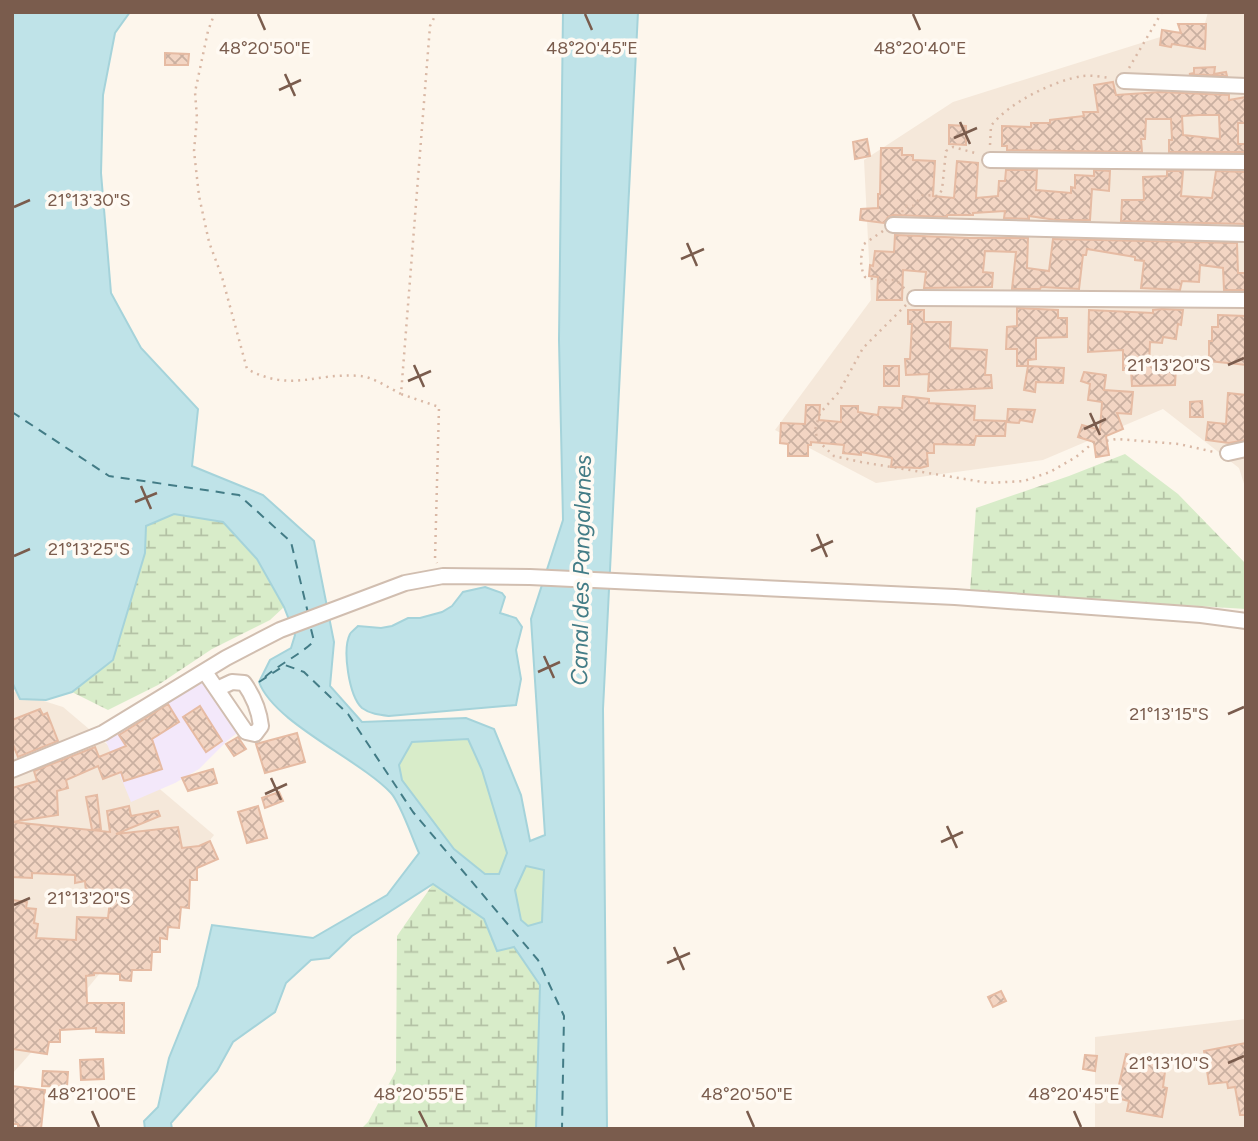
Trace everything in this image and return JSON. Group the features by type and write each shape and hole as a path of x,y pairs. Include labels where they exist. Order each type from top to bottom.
{"street":[{"path":"1124,81 1246,86"},
{"path":"990,160 1246,162"},
{"path":"893,225 1246,234"},
{"path":"915,298 1246,300"},
{"path":"1228,453 1246,449"},
{"path":"12,770 103,733 226,658 280,630 405,583 443,576 530,577 955,597 1201,615 1246,621"},
{"path":"205,672 217,689"}],"path":[{"path":"215,12 195,92 198,118 194,151 199,196 209,242 222,278 247,369 265,379 293,382 362,376 401,394 439,407 435,559 443,576"},
{"path":"401,394 430,26 437,12"}],"shaded area":[{"path":"1208,12 1246,12 1246,490 1239,468 1163,409 1043,460 876,483 775,430 871,300 864,160 953,102 1205,23"},
{"path":"204,682 241,730 199,769 175,783 131,802 105,739"},
{"path":"12,691 63,707 214,835 77,1001 12,1074"},
{"path":"1246,1019 1246,1129 1095,1129 1095,1037"}],"green space":[{"path":"1125,454 1178,494 1246,564 1246,609 970,592 976,508"},
{"path":"173,514 223,522 257,559 284,607 270,620 212,649 158,685 108,710 72,692 113,660 145,553 146,526"},
{"path":"468,738 482,770 507,854 499,875 485,874 454,849 402,780 399,765 412,742"},
{"path":"525,866 544,869 542,923 528,926 521,920 515,890"},
{"path":"433,884 484,919 497,951 514,947 540,985 536,1129 361,1129 368,1122 396,1071 397,936"}],"water":[{"name":"Canal des Pangalanes","path":"12,12 130,12 115,33 103,95 101,173 111,293 141,348 198,409 192,466 263,495 314,541 334,642 330,686 362,722 466,718 494,729 521,795 530,841 545,835 531,619 563,520 559,340 563,12 638,12 603,709 607,1129 536,1129 540,985 514,947 497,951 484,919 433,884 352,936 329,958 311,960 286,983 275,1012 233,1042 217,1071 171,1123 172,1129 145,1129 144,1121 158,1107 169,1058 198,986 212,925 313,938 387,895 419,853 391,793 377,780 281,712 259,682 270,660 291,648 295,635 284,607 257,559 223,522 174,514 146,526 145,553 113,660 72,692 46,700 20,699 12,682","holes":["468,739 482,770 507,853 499,874 485,874 454,849 402,780 399,765 412,742","526,866 544,870 542,922 528,926 521,920 515,890"]},
{"path":"485,587 502,593 505,597 500,613 516,618 522,627 516,650 521,679 516,705 389,716 362,708 350,684 348,672 347,651 352,631 358,626 381,628 408,618 442,612 452,606 463,592"}],"building":[{"path":"1178,24 1206,24 1205,49 1160,45 1162,30 1181,33"},
{"path":"165,53 189,54 188,65 165,65"},
{"path":"1215,67 1214,74 1226,72 1227,76 1189,74 1194,73 1194,68"},
{"path":"1113,82 1116,95 1160,92 1229,95 1229,100 1246,97 1246,123 1238,123 1238,144 1246,144 1246,152 1169,152 1169,140 1172,140 1171,119 1146,119 1145,139 1141,139 1142,152 1007,150 1007,146 1002,146 1002,126 1031,127 1031,123 1050,123 1050,120 1084,116 1083,112 1098,112 1094,85","holes":["1219,115 1220,139 1183,135 1182,116"]},
{"path":"949,125 966,126 966,145 949,144"},
{"path":"867,139 870,156 855,159 853,142"},
{"path":"881,148 902,148 902,155 913,155 913,160 935,161 933,196 954,198 957,161 978,163 976,198 998,196 999,181 1005,181 1006,170 1037,170 1036,190 1071,193 1071,187 1075,188 1075,175 1094,176 1094,170 1110,171 1109,191 1092,189 1090,220 1056,220 1029,216 1029,219 1004,218 1005,211 947,217 893,215 884,223 860,220 861,209 878,208"},
{"path":"1167,171 1183,171 1181,196 1212,198 1216,171 1246,172 1246,224 1121,221 1122,200 1144,200 1143,177 1167,176"},
{"path":"895,235 1028,238 1027,268 1049,271 1053,239 1237,243 1238,273 1246,273 1246,290 1224,290 1223,268 1200,265 1199,282 1182,281 1180,290 1141,288 1144,261 1087,249 1086,255 1083,255 1079,289 1012,289 1016,252 985,251 983,272 993,273 992,287 924,288 926,272 903,270 902,300 877,300 878,277 869,276 870,265 873,266 875,251 894,252"},
{"path":"1017,308 1058,310 1058,318 1067,318 1067,337 1036,338 1036,359 1028,360 1028,366 1017,366 1017,349 1006,349 1007,327 1017,326"},
{"path":"908,310 924,310 924,322 951,322 950,348 987,350 985,375 991,375 992,388 928,391 929,374 906,375 905,359 910,359 912,324 908,324"},
{"path":"1089,310 1153,313 1153,310 1183,310 1181,325 1178,324 1176,339 1163,337 1162,343 1150,342 1149,366 1176,368 1175,385 1132,386 1131,370 1123,370 1123,350 1088,352"},
{"path":"1218,315 1246,316 1246,365 1209,361 1209,341 1212,341 1212,327 1218,327"},
{"path":"884,366 899,366 899,386 884,386"},
{"path":"1028,366 1064,368 1063,383 1036,382 1035,392 1024,390"},
{"path":"1084,372 1106,375 1104,390 1133,392 1131,414 1117,413 1123,429 1106,436 1109,455 1096,457 1094,442 1078,437 1082,425 1100,430 1102,402 1088,400 1090,384 1081,381"},
{"path":"1228,393 1246,395 1246,440 1229,443 1206,440 1208,422 1226,424"},
{"path":"903,396 929,399 929,403 975,406 974,420 1006,421 1005,436 976,436 974,445 934,444 934,453 927,453 928,466 920,468 891,467 892,458 861,452 861,455 843,453 844,445 811,442 811,445 808,445 808,456 788,456 788,444 780,443 781,423 805,424 806,405 820,405 819,420 841,422 841,406 858,406 858,412 878,415 879,407 902,408"},
{"path":"1202,401 1203,417 1190,417 1190,402"},
{"path":"1008,409 1035,410 1032,422 1007,422"},
{"path":"168,704 179,722 152,739 162,769 124,781 121,772 103,779 98,766 66,780 68,788 57,791 58,815 12,822 12,788 37,781 34,771 95,747 99,757 126,746 119,735"},
{"path":"200,706 222,741 206,752 183,717"},
{"path":"40,709 43,715 47,713 58,741 18,757 12,742 12,720"},
{"path":"297,733 305,762 265,773 256,744"},
{"path":"238,737 246,749 234,756 226,744"},
{"path":"213,769 217,783 188,791 182,778"},
{"path":"279,792 283,801 265,808 262,798"},
{"path":"97,795 101,829 92,830 86,797"},
{"path":"129,806 131,816 158,811 160,816 116,834 178,827 182,848 199,846 210,841 218,859 197,868 197,880 190,880 189,908 181,907 179,928 168,927 167,939 160,938 160,952 152,952 151,970 132,970 131,981 120,980 120,974 94,973 86,976 87,1003 124,1003 124,1033 96,1032 96,1028 60,1030 60,1042 49,1042 47,1054 12,1049 12,900 27,902 26,908 36,909 36,938 76,940 77,917 108,918 111,892 86,893 85,881 75,883 75,875 32,873 32,878 12,877 12,822 110,832 107,811"},
{"path":"258,806 267,838 247,843 238,812"},
{"path":"1001,991 1006,1001 993,1007 988,997"},
{"path":"1246,1043 1246,1115 1240,1115 1235,1087 1228,1088 1227,1082 1209,1084 1204,1051"},
{"path":"1126,1054 1138,1057 1137,1060 1166,1064 1163,1087 1167,1088 1162,1117 1127,1111 1129,1101 1116,1098"},
{"path":"1085,1055 1097,1056 1095,1071 1083,1069"},
{"path":"103,1059 104,1079 81,1080 80,1060"},
{"path":"43,1071 68,1072 67,1087 42,1086"},
{"path":"12,1086 45,1090 41,1129 12,1124"}],"ferry route":[{"path":"12,412 109,476 239,495 291,542 308,613"},
{"path":"265,677 314,641 310,625"},
{"path":"259,682 285,665 304,672 348,714 413,812 538,960 564,1016 562,1129"}]}
